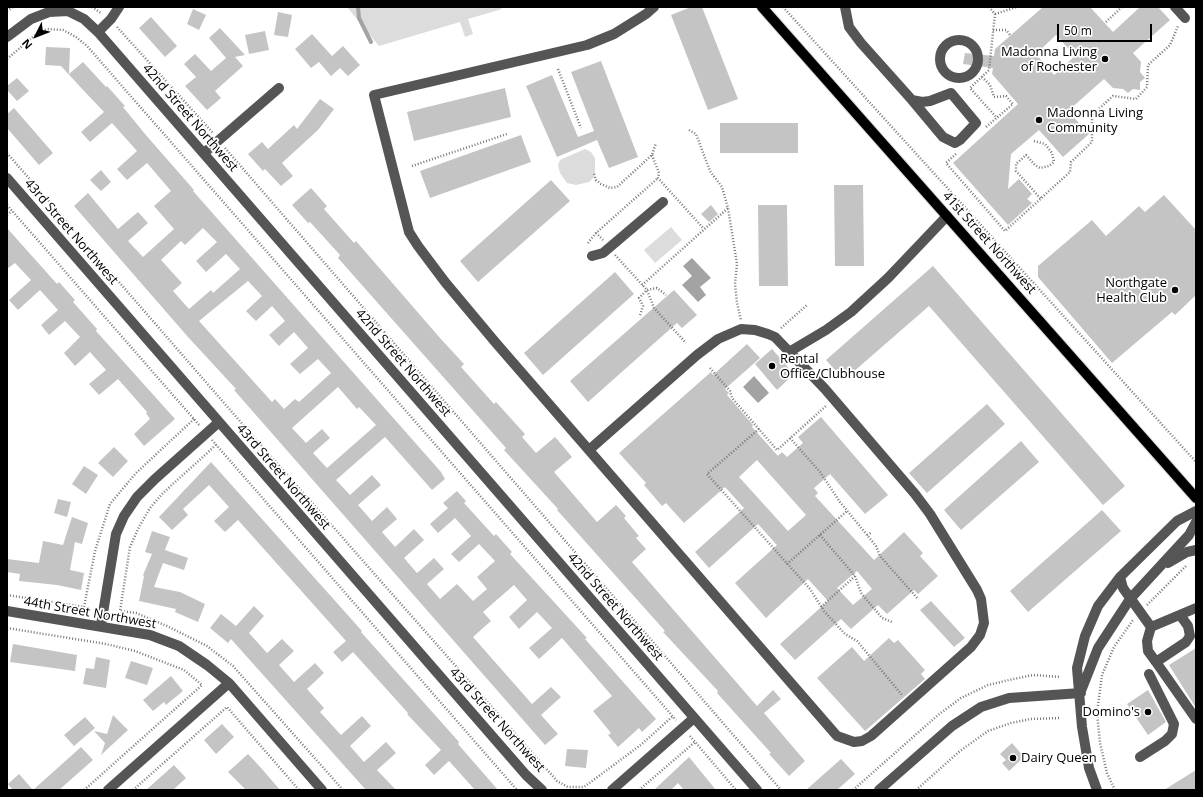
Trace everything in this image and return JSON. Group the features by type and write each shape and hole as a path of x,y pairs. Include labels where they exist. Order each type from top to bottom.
{"main road":[{"name":"41st Street Northwest","path":"762,7 1196,498"}],"street":[{"path":"98,32 111,19 119,7"},
{"path":"590,450 697,355 734,330 747,329 768,334 775,338 825,389 915,494 977,590 981,599 984,623 980,635 971,647 871,736 862,741 854,742 837,736 590,450 491,338 418,246 409,232 404,218 374,95 587,45 614,34 646,14 654,7"},
{"path":"845,7 846,17 854,35 943,137 955,143 960,140 976,123 951,93"},
{"path":"1175,7 1182,20"},
{"name":"42nd Street Northwest","path":"7,37 31,19 49,12 68,11 84,19 98,32 757,790"},
{"path":"951,93 954,77"},
{"path":"204,153 279,88"},
{"path":"912,100 922,102 930,101 951,93"},
{"name":"43rd Street Northwest","path":"9,185 219,422 526,775 542,790"},
{"path":"592,256 603,253 662,202"},
{"path":"789,352 826,330 851,312 888,278 947,216"},
{"path":"101,625 116,534 124,516 137,498 155,479 219,422"},
{"path":"1097,790 1085,750 1078,668 1085,636 1098,606 1120,577 1177,521 1196,511"},
{"path":"1081,693 1098,648 1130,599 1189,535 1196,522"},
{"path":"1151,576 1175,558 1196,550"},
{"path":"1120,577 1123,588 1151,627 1148,641 1148,651 1196,719"},
{"path":"1151,627 1196,608"},
{"name":"44th Street Northwest","path":"7,611 150,634 179,646 207,665 229,684 322,790"},
{"path":"1156,662 1186,642 1190,636 1188,626 1180,614"},
{"path":"1140,757 1165,741 1172,734 1174,724 1149,674"},
{"path":"108,790 229,684"},
{"path":"879,790 952,726 981,707 1009,698 1081,693"},
{"path":"612,790 694,718"}],"path":[{"path":"7,11 13,7"},
{"path":"783,7 1196,462"},
{"path":"989,7 995,14 989,70 970,88 997,118"},
{"path":"995,14 1017,7"},
{"path":"1106,22 1122,7"},
{"path":"111,19 219,140 781,790"},
{"path":"957,153 946,163 1006,231 1070,172 1071,162 1092,142 1092,115 1113,96 1136,99 1147,87 1148,65 1170,45 1182,20"},
{"path":"7,59 34,36 47,29 63,30 76,37 87,46 672,716 642,744 584,787 568,786 556,781 7,153"},
{"path":"993,30 1006,30 1010,35"},
{"path":"558,69 581,128"},
{"path":"982,77 990,86 994,97 1006,96 1013,104 986,128"},
{"path":"689,130 696,134 710,171 722,187 728,208 737,264 735,284 737,303 741,319"},
{"path":"412,166 507,134"},
{"path":"1034,140 1045,144 1052,153 1054,162 1049,166 1040,168 1035,165 1026,155 1016,164 1016,171 1041,199"},
{"path":"594,174 596,180 601,184 610,188 617,187 637,171 652,155 656,143"},
{"path":"588,243 596,233 658,178 659,173 652,155"},
{"path":"658,178 704,229"},
{"path":"7,205 194,419"},
{"path":"642,285 728,208"},
{"path":"7,215 12,211"},
{"path":"596,233 647,290 654,308 686,343"},
{"path":"640,315 643,306 639,298 647,290 657,288 666,295"},
{"path":"779,329 807,305"},
{"path":"710,368 730,391 732,398 777,450 828,404 823,400"},
{"path":"759,429 707,474 810,589 821,607 839,628 857,641 909,703"},
{"path":"790,438 820,472 847,511 876,546 880,556 918,599"},
{"path":"120,611 130,547 138,527 150,508 163,493 216,445 517,790"},
{"path":"787,564 847,511"},
{"path":"867,535 871,533"},
{"path":"820,534 856,576 861,593 882,618 892,622"},
{"path":"1115,790 1107,773 1100,743 1098,713 1102,675 1114,647 1141,612 1154,596 1192,561"},
{"path":"821,607 856,576"},
{"path":"7,595 84,607"},
{"path":"7,628 106,644 135,651 184,670 202,685 84,790"},
{"path":"252,686 343,790"},
{"path":"133,790 227,707 299,790"},
{"path":"916,790 960,751 988,732 1011,723 1031,719 1060,718"},
{"path":"639,790 695,742 736,790"}],"shaded area":[{"path":"347,7 500,7 502,9 468,19 473,34 465,37 460,22 379,46"},
{"path":"585,149 591,152 595,158 594,177 589,182 576,185 567,183 560,173 558,165 560,160"},
{"path":"671,227 682,240 655,263 644,250"},
{"path":"692,258 711,278 700,287 706,295 698,302 682,285 692,276 683,266"},
{"path":"754,376 769,393 758,403 743,387"}],"building":[{"path":"691,7 702,7 738,99 708,110 671,15"},
{"name":"Madonna Living Community","path":"1043,7 1090,7 1113,32 1140,7 1158,7 1170,20 1133,53 1141,62 1140,72 1145,78 1140,82 1140,90 1133,89 1128,93 1123,89 1113,88 1104,79 1068,111 1089,134 1063,157 1039,130 1011,154 1008,189 1019,179 1032,194 1027,199 1032,203 1008,225 953,163 1018,104 992,74 993,68 963,64 965,53 994,56 995,49","holes":["1056,35 1075,56 1054,75 1036,54"]},
{"path":"193,9 206,15 199,30 187,24"},
{"path":"278,12 292,15 288,37 274,35"},
{"path":"151,17 177,46 165,57 139,28"},
{"path":"220,28 245,55 235,57 243,66 215,91 221,98 207,110 185,86 196,77 184,64 195,54 211,71 226,58 209,38"},
{"path":"265,31 269,50 249,54 245,35"},
{"path":"312,34 332,56 343,46 360,65 348,76 340,68 331,76 319,62 311,68 295,49"},
{"path":"46,47 70,48 69,74 83,62 106,87 107,86 125,106 123,107 145,134 194,190 193,191 441,472 445,479 432,490 385,437 336,480 350,495 372,475 381,485 358,505 372,521 387,507 397,519 382,532 395,547 414,529 424,540 404,558 417,573 434,558 444,569 427,584 440,599 457,584 473,601 487,589 477,577 495,561 479,544 459,562 451,554 471,536 455,518 438,533 430,524 448,508 443,503 457,491 466,501 464,503 494,536 496,534 512,552 510,554 587,638 585,639 656,719 642,732 639,728 618,747 608,735 611,733 593,711 612,696 562,638 539,659 529,648 552,628 537,612 519,629 509,617 527,600 514,585 483,612 491,621 473,637 532,704 551,687 561,697 541,715 558,734 545,745 234,390 236,389 188,337 74,206 88,193 118,229 138,212 148,223 128,241 143,257 174,229 154,206 171,191 147,163 127,180 117,169 137,151 112,123 90,142 81,132 104,112 61,66 45,65","holes":["203,228 217,242 196,261 206,272 226,254 240,269 213,293 211,290 189,309 173,291 182,283 161,260 181,241 185,245","248,281 262,296 246,311 256,321 272,306 285,321 269,335 279,346 294,332 308,348 290,364 300,374 318,359 331,373 299,402 295,399 284,409 275,399 272,402 199,321","338,387 357,409 359,407 376,425 327,468 313,453 330,438 322,429 306,443 292,428"]},
{"path":"601,61 638,157 609,168 597,140 557,157 526,86 552,75 578,137 594,131 571,72"},
{"path":"17,78 29,91 17,101 7,90 7,86"},
{"path":"505,88 511,117 414,141 407,112"},
{"path":"320,99 334,109 318,130 282,163 293,176 281,186 265,169 263,171 248,154 262,142 268,149 294,125 297,129"},
{"path":"14,108 53,153 39,165 7,128 7,114"},
{"path":"720,123 798,123 798,153 720,153"},
{"path":"521,135 531,162 430,198 420,171"},
{"path":"101,170 111,182 101,191 90,180"},
{"path":"551,180 570,201 478,282 460,261"},
{"path":"834,185 863,185 864,266 835,266"},
{"path":"311,188 327,206 324,209 354,243 356,241 464,364 461,367 494,404 496,402 525,434 522,437 536,453 555,437 562,445 572,457 554,472 597,522 616,505 626,516 624,518 639,536 636,538 646,549 632,562 757,706 773,690 781,699 764,713 805,761 789,776 769,754 771,753 717,693 718,691 663,632 665,631 504,450 506,448 338,258 340,255 310,222 308,223 292,205"},
{"path":"1164,195 1196,230 1196,295 1175,315 1172,312 1112,363 1038,277 1038,266 1092,220 1106,236 1139,206 1145,212"},
{"path":"711,205 718,214 709,222 701,214"},
{"path":"758,205 787,205 788,286 759,286"},
{"path":"7,228 57,284 59,282 75,300 73,302 97,329 96,331 175,419 144,446 134,434 150,419 146,413 147,412 118,379 99,395 89,384 106,370 90,352 75,366 64,353 80,337 65,321 49,335 41,325 58,310 40,290 18,310 9,300 31,280 15,263 7,269"},
{"path":"933,266 1125,486 1103,505 929,306 844,380 826,360"},
{"path":"615,272 634,294 543,375 524,353"},
{"path":"674,290 697,315 682,328 677,323 588,402 570,381"},
{"path":"747,344 760,358 725,389 729,393 727,395 753,425 752,427 778,456 782,452 787,457 803,443 798,437 821,417 888,495 865,514 830,474 814,488 818,493 815,496 874,560 904,532 923,553 920,556 938,576 918,594 914,590 887,614 878,605 851,629 841,619 795,660 780,644 828,601 808,579 766,618 735,583 777,545 758,524 709,568 695,552 744,508 725,487 684,523 666,503 662,506 644,485 646,483 619,453 711,372 713,375","holes":["757,460 806,515 788,531 739,477","857,571 872,589 853,605 837,588"]},
{"path":"772,349 794,374 777,390 755,364"},
{"path":"987,404 1005,424 927,493 909,473"},
{"path":"1021,441 1039,462 961,530 944,510"},
{"path":"114,447 128,461 113,477 98,463"},
{"path":"211,462 362,631 361,632 459,742 458,744 498,790 475,790 449,761 434,775 425,765 441,750 407,714 408,713 353,652 342,662 333,652 346,641 238,520 225,532 214,521 229,507 209,485 183,509 188,515 172,530 159,517"},
{"path":"84,466 98,475 86,494 72,484"},
{"path":"58,499 71,502 67,517 54,513"},
{"path":"1102,510 1121,531 1028,612 1010,591"},
{"path":"72,517 88,523 82,544 75,542 70,570 84,573 81,590 57,585 19,581 20,574 7,572 7,559 39,563 43,541 63,545"},
{"path":"152,531 170,537 165,550 188,558 184,570 163,563 154,587 180,592 205,604 198,622 175,612 176,609 139,601 143,575 152,554 145,552"},
{"path":"931,601 965,638 954,647 920,610"},
{"path":"254,606 264,616 249,633 267,653 282,639 294,651 279,665 294,682 315,663 324,673 307,689 324,708 320,712 341,735 362,716 371,726 350,746 364,762 386,742 396,753 377,770 396,790 366,790 231,639 228,643 210,628 221,614 236,626"},
{"path":"889,638 894,643 898,640 925,670 921,674 925,679 865,731 817,678 852,647 864,661"},
{"path":"13,644 77,655 75,671 10,662"},
{"path":"1196,648 1196,708 1169,665"},
{"path":"96,657 110,660 106,688 83,684 86,668 94,669"},
{"path":"131,661 153,668 147,685 125,678"},
{"path":"171,676 183,691 166,705 164,702 153,711 143,700"},
{"name":"Domino's","path":"1148,690 1166,722 1148,735 1127,704"},
{"path":"113,715 128,730 101,755 105,743 94,731 107,734"},
{"path":"85,717 95,728 74,746 64,735"},
{"path":"222,724 234,737 216,754 204,740"},
{"name":"Dairy Queen","path":"1012,743 1024,757 1009,771 1002,763 1006,760 1000,754"},
{"path":"81,747 93,760 59,790 33,790"},
{"path":"567,749 588,750 586,768 565,766"},
{"path":"248,754 280,790 246,790 228,772"},
{"path":"689,757 716,790 684,790 678,783 671,790 654,790"},
{"path":"841,759 855,774 837,790 806,790"},
{"path":"174,765 186,778 173,790 146,790"},
{"path":"1196,770 1196,790 1164,790"},
{"path":"19,774 33,790 13,790 8,784"}],"waterway":[{"path":"358,7 359,18 371,42"}],"place":[{"name":"Madonna Living of Rochester","path":"1105,59"},
{"name":"Madonna Living Community","path":"1039,120"},
{"name":"Northgate Health Club","path":"1175,290"},
{"name":"Rental Office/Clubhouse","path":"772,366"},
{"name":"Domino's","path":"1148,712"},
{"name":"Dairy Queen","path":"1013,758"}]}
